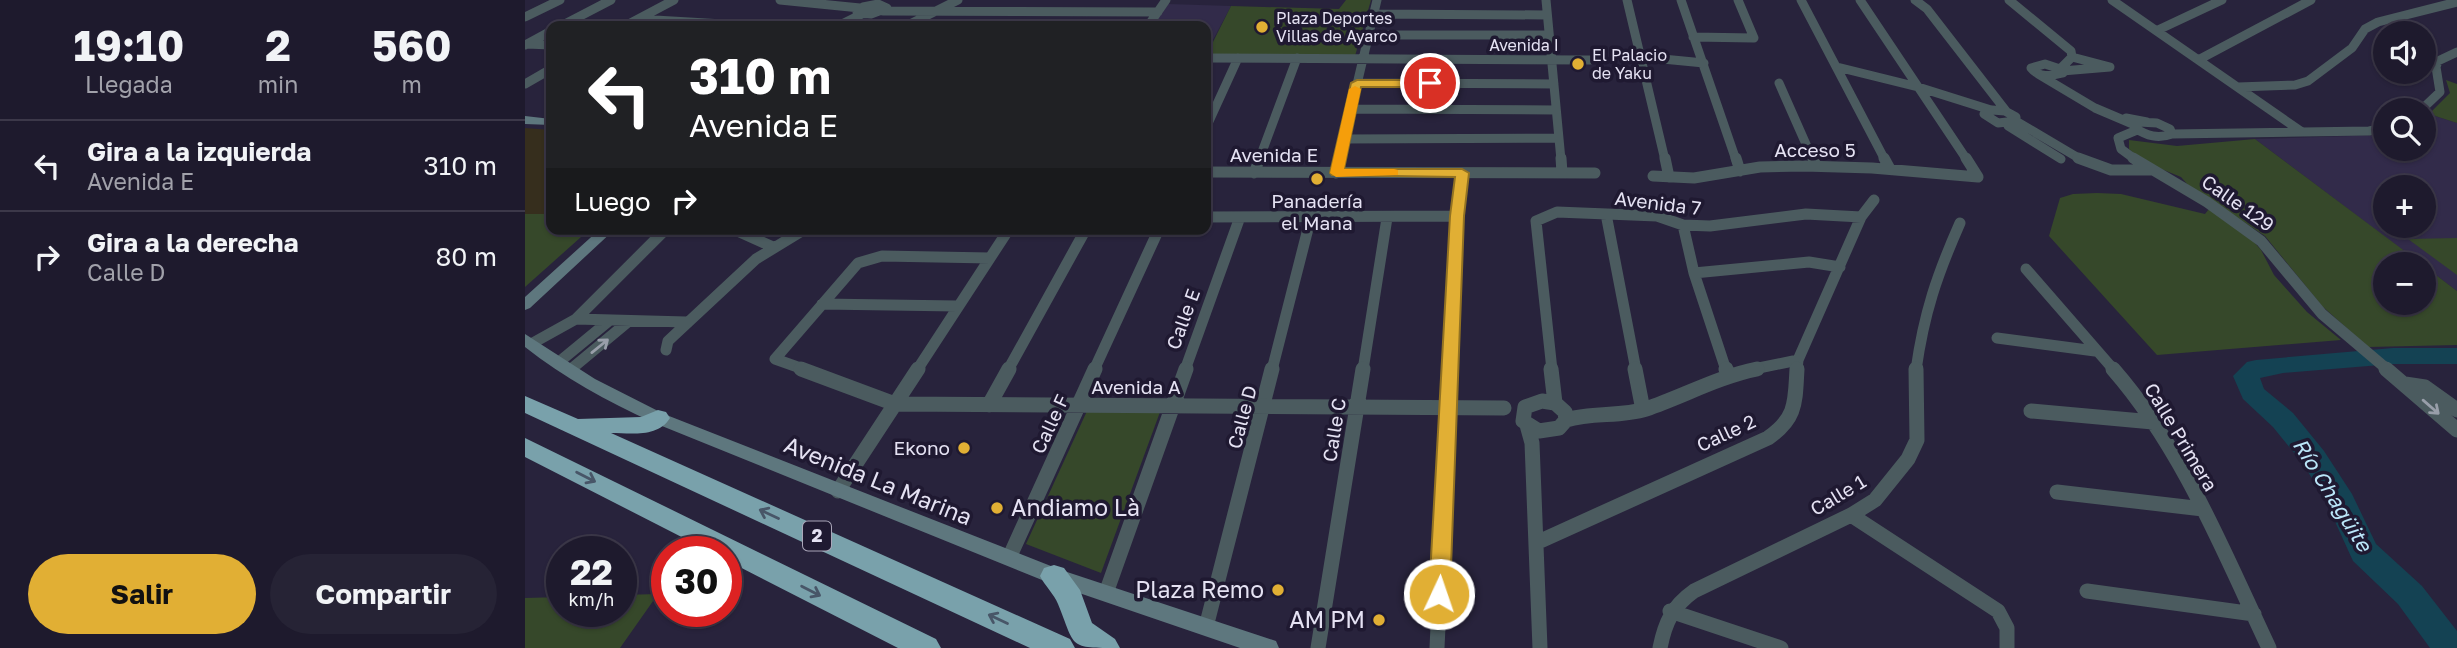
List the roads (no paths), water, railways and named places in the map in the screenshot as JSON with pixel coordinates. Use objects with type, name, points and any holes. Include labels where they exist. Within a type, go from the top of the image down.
[{"type":"highway","name":"2","points":[[525,404],[1059,648]]},
{"type":"highway","points":[[575,425],[645,425],[658,418]]},
{"type":"highway","points":[[525,447],[926,648]]},
{"type":"highway","points":[[1054,576],[1070,598],[1080,630],[1105,648]]},
{"type":"street","points":[[525,17],[560,0]]},
{"type":"street","points":[[571,21],[611,0]]},
{"type":"street","points":[[634,21],[674,0]]},
{"type":"street","points":[[780,0],[861,11],[886,6],[910,10],[1158,12]]},
{"type":"street","points":[[916,21],[958,0]]},
{"type":"street","points":[[1336,173],[1377,0]]},
{"type":"street","points":[[1546,0],[1562,173]]},
{"type":"street","points":[[1627,0],[1669,177]]},
{"type":"street","points":[[1681,0],[1740,171]]},
{"type":"street","points":[[1693,37],[1754,38],[1738,0]]},
{"type":"street","points":[[1801,0],[1891,169]]},
{"type":"street","points":[[1860,0],[1921,91]]},
{"type":"street","points":[[1915,0],[1927,9],[2006,111],[2017,117],[2011,123]]},
{"type":"street","points":[[2010,0],[2069,47],[2063,67]]},
{"type":"street","points":[[2112,0],[2302,132]]},
{"type":"street","points":[[2158,30],[2222,0]]},
{"type":"street","points":[[2200,59],[2311,0]]},
{"type":"street","points":[[1152,21],[1165,1]]},
{"type":"street","points":[[2238,87],[2295,85],[2308,81],[2352,48],[2365,29],[2378,22],[2457,2]]},
{"type":"street","points":[[846,21],[861,11]]},
{"type":"street","points":[[1372,14],[1547,15]]},
{"type":"street","points":[[638,19],[672,21]]},
{"type":"street","points":[[526,45],[546,34]]},
{"type":"street","points":[[1368,35],[1549,35]]},
{"type":"street","points":[[526,45],[546,45]]},
{"type":"street","points":[[2436,98],[2443,89],[2436,67],[2438,61],[2457,52]]},
{"type":"street","points":[[1642,57],[1704,63]]},
{"type":"street","name":"Avenida I","points":[[1211,58],[1590,60]]},
{"type":"street","points":[[1211,117],[1238,58]]},
{"type":"street","points":[[1254,173],[1297,58]]},
{"type":"street","points":[[2169,131],[2153,136],[2112,118],[2031,68],[2045,64],[2063,67],[2118,114],[2169,131],[2198,133],[2373,130]]},
{"type":"street","points":[[2038,74],[2063,67]]},
{"type":"street","points":[[1839,71],[1921,91],[1988,112],[2006,111]]},
{"type":"street","points":[[527,83],[546,72]]},
{"type":"street","points":[[527,83],[546,83]]},
{"type":"street","points":[[1357,83],[1554,84]]},
{"type":"street","points":[[1779,83],[1816,166]]},
{"type":"street","name":"Acceso 5","points":[[1653,176],[1694,178],[1760,167],[1816,166],[1978,177],[1921,91]]},
{"type":"street","points":[[1350,109],[1556,110]]},
{"type":"street","points":[[1988,112],[1991,120],[2011,123],[2057,149],[2099,167],[2133,173],[2151,170]]},
{"type":"street","points":[[525,120],[546,122]]},
{"type":"street","points":[[2136,128],[2147,122]]},
{"type":"street","points":[[2011,123],[2047,152],[2079,166],[2133,180],[2167,179]]},
{"type":"street","name":"Calle 129","points":[[2136,128],[2118,138],[2118,143],[2126,154],[2207,202],[2261,241],[2322,314],[2457,430]]},
{"type":"street","points":[[1344,139],[1559,138]]},
{"type":"street","name":"Avenida E","points":[[1211,172],[1595,173]]},
{"type":"street","points":[[1437,648],[1457,216],[1462,173]]},
{"type":"street","name":"Calle 2","points":[[1536,543],[1767,438],[1784,427],[1795,407],[1798,360],[1861,217],[1874,200]]},
{"type":"street","name":"Avenida 7","points":[[1556,404],[1536,221],[1545,215],[1557,212],[1657,216],[1683,225],[1732,225],[1806,214],[1861,217]]},
{"type":"street","points":[[1606,214],[1643,410]]},
{"type":"street","points":[[1211,217],[1457,216]]},
{"type":"street","name":"Calle E","points":[[1106,593],[1240,217]]},
{"type":"street","name":"Calle D","points":[[1206,627],[1265,406],[1311,217]]},
{"type":"street","name":"Calle C","points":[[1318,648],[1387,218]]},
{"type":"street","name":"Calle 1","points":[[1670,611],[1704,584],[1851,515],[1875,500],[1890,484],[1908,459],[1917,440],[1915,376],[1922,325],[1934,284],[1960,223]]},
{"type":"street","points":[[1683,225],[1694,273],[1728,375]]},
{"type":"street","points":[[525,305],[601,235]]},
{"type":"street","points":[[528,341],[576,319],[660,235]]},
{"type":"street","points":[[746,235],[773,247]]},
{"type":"street","points":[[666,350],[668,341],[756,258],[794,235]]},
{"type":"street","points":[[838,491],[1005,235]]},
{"type":"street","points":[[989,405],[1083,235]]},
{"type":"street","name":"Calle F","points":[[1009,558],[1156,235]]},
{"type":"street","points":[[822,304],[858,263],[869,258],[990,258]]},
{"type":"street","points":[[1694,273],[1809,262],[1840,267]]},
{"type":"street","name":"Calle Primera","points":[[2026,269],[2135,394],[2153,422],[2203,509],[2269,648]]},
{"type":"street","points":[[822,304],[957,306]]},
{"type":"street","name":"Avenida A","points":[[822,304],[775,359],[895,404],[1504,408]]},
{"type":"street","points":[[576,319],[687,322]]},
{"type":"street","points":[[564,366],[610,320]]},
{"type":"street","points":[[564,366],[629,321]]},
{"type":"street","points":[[1997,338],[2095,351]]},
{"type":"street","name":"Avenida La Marina","points":[[528,341],[618,399],[658,418],[1054,576],[1268,648]]},
{"type":"street","points":[[1540,648],[1532,443],[1522,416],[1525,407],[1556,404],[1583,415],[1643,410],[1728,375],[1798,360]]},
{"type":"street","name":"Calle 129","points":[[2405,384],[2425,387],[2457,410]]},
{"type":"street","points":[[1532,443],[1546,431],[1559,428],[1556,404]]},
{"type":"street","points":[[2031,411],[2153,422]]},
{"type":"street","points":[[1527,425],[1546,431]]},
{"type":"street","points":[[2057,492],[2203,509]]},
{"type":"street","points":[[1851,515],[1998,611],[2007,621],[2010,632],[2007,648]]},
{"type":"street","points":[[2087,591],[2254,614]]},
{"type":"street","points":[[1660,648],[1670,611],[1781,648]]},
{"type":"waterway","name":"Río Chagüite","points":[[2450,648],[2410,595],[2364,552],[2341,502],[2314,458],[2283,420],[2252,393],[2246,376],[2256,368],[2283,365],[2393,356],[2457,356]]},
{"type":"place","name":"Plaza Deportes Villas de Ayarco","points":[[1262,27]]},
{"type":"place","name":"El Palacio de Yaku","points":[[1578,64]]},
{"type":"place","name":"Panadería el Mana","points":[[1317,179]]},
{"type":"place","name":"Ekono","points":[[964,448]]},
{"type":"place","name":"Andiamo Là","points":[[997,508]]},
{"type":"place","name":"Plaza Remo","points":[[1278,590]]},
{"type":"place","name":"AM PM","points":[[1379,620]]}]
